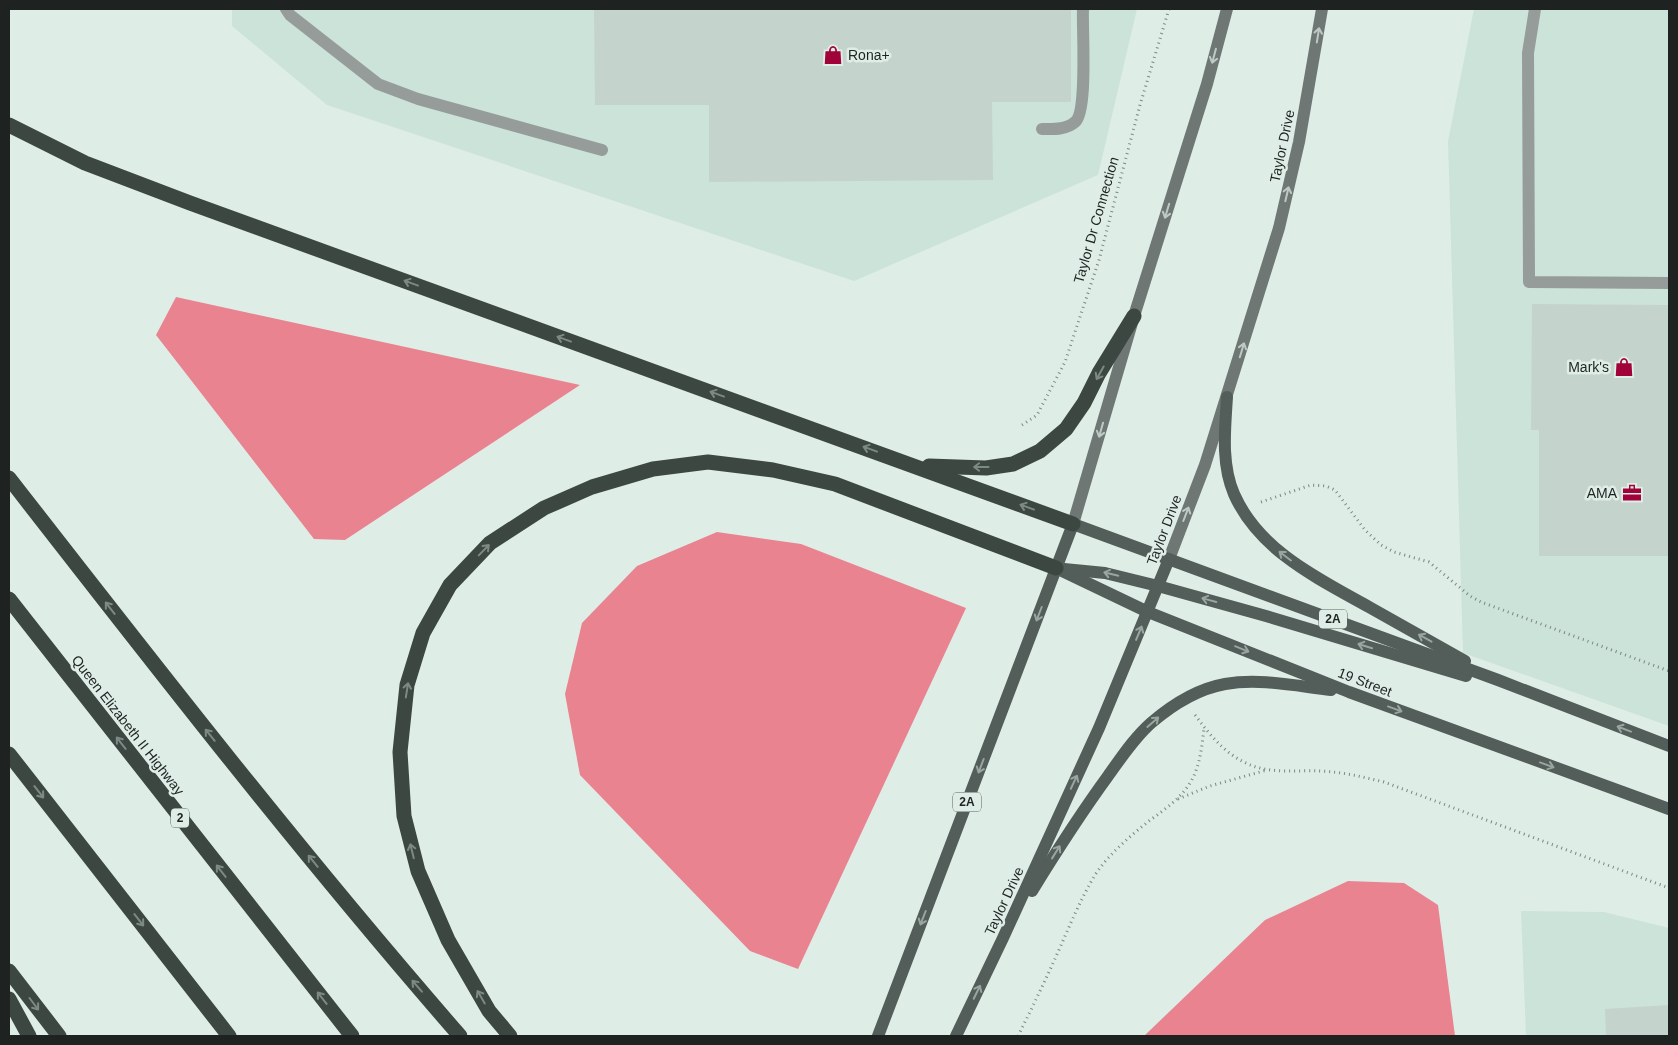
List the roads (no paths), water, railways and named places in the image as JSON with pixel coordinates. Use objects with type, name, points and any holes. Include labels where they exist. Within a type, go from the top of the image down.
[{"type":"highway","points":[[9,125],[85,163],[190,203],[1073,524]]},
{"type":"highway","points":[[915,466],[986,468],[1013,464],[1040,451],[1066,430],[1084,403],[1134,316]]},
{"type":"highway","points":[[510,1036],[489,1011],[448,940],[418,871],[404,816],[400,752],[407,685],[423,633],[450,585],[490,543],[544,508],[592,487],[653,469],[708,462],[773,470],[834,484],[1056,568]]},
{"type":"highway","points":[[9,478],[186,706],[409,978],[460,1036]]},
{"type":"highway","name":"Queen Elizabeth II Highway","points":[[9,599],[352,1036]]},
{"type":"highway","points":[[9,754],[229,1036]]},
{"type":"highway","points":[[9,971],[58,1036]]},
{"type":"highway","points":[[9,999],[29,1036]]},
{"type":"main road","points":[[1227,9],[1207,84],[1134,316],[1073,524],[1056,568],[1105,573],[1158,586],[1266,616],[1563,706]]},
{"type":"main road","name":"Taylor Drive","points":[[956,1036],[1099,728],[1148,612],[1205,465],[1279,228],[1299,142],[1322,9]]},
{"type":"main road","points":[[1227,397],[1224,447],[1230,480],[1235,495],[1246,514],[1266,540],[1284,556],[1319,579],[1498,680]]},
{"type":"main road","name":"2A","points":[[1073,524],[1498,680],[1669,746]]},
{"type":"main road","name":"2A","points":[[878,1036],[1056,568]]},
{"type":"main road","name":"19 Street","points":[[1056,568],[1148,612],[1349,692],[1669,809]]},
{"type":"main road","points":[[1003,938],[1064,840],[1121,757],[1150,724],[1172,706],[1199,692],[1215,687],[1256,681],[1349,692]]},
{"type":"lane","points":[[286,9],[290,15],[378,84],[418,99],[602,150]]},
{"type":"lane","points":[[1042,129],[1067,127],[1080,118],[1083,99],[1083,9]]},
{"type":"lane","points":[[1535,9],[1528,53],[1529,282],[1669,283]]},
{"type":"place","name":"Rona+","points":[[833,55]]},
{"type":"place","name":"Mark's","points":[[1624,367]]},
{"type":"place","name":"AMA","points":[[1632,493]]}]
